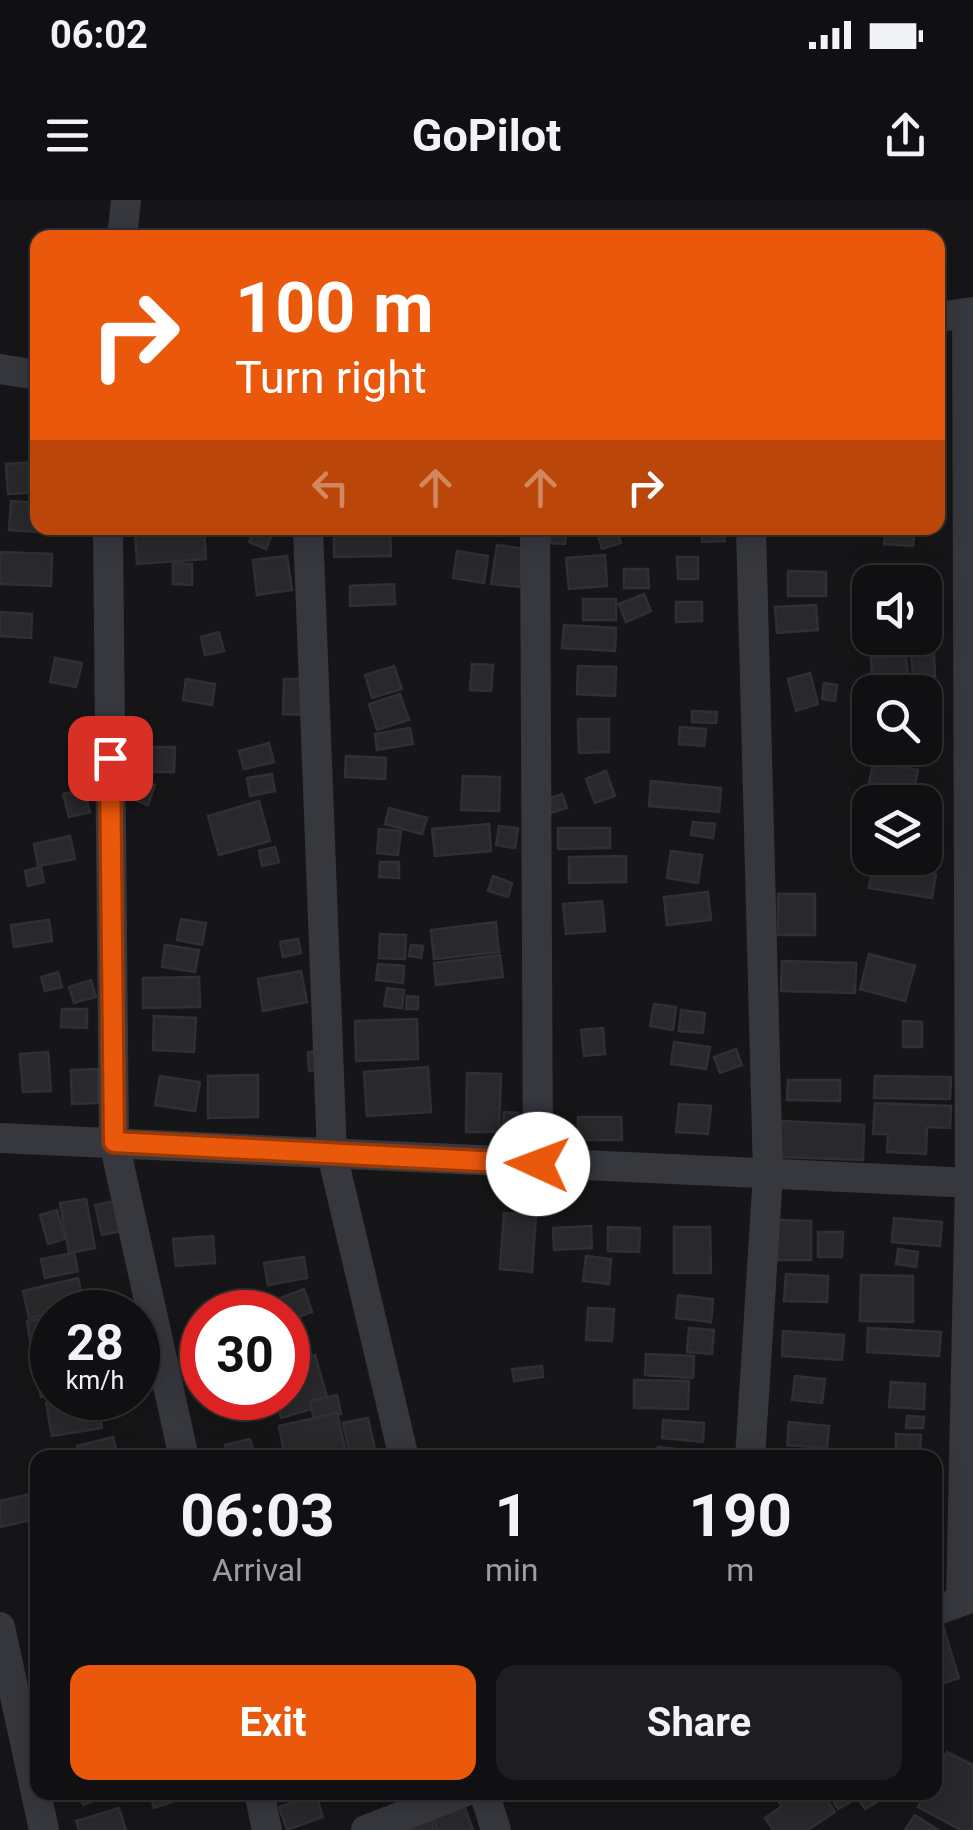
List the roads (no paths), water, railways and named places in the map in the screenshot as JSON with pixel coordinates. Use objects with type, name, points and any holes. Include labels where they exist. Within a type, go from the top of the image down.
[{"type":"street","points":[[123,230],[126,200]]},
{"type":"street","points":[[956,1603],[971,1183],[959,314]]},
{"type":"street","points":[[0,368],[30,374]]},
{"type":"street","points":[[108,535],[114,1142],[182,1450]]},
{"type":"street","points":[[308,535],[332,1154],[402,1450]]},
{"type":"street","points":[[535,535],[538,1164]]},
{"type":"street","points":[[750,535],[768,1174],[751,1450]]},
{"type":"street","points":[[0,1138],[971,1183]]},
{"type":"street","points":[[0,1626],[30,1765]]},
{"type":"street","points":[[38,1800],[44,1830]]},
{"type":"street","points":[[261,1800],[267,1830]]},
{"type":"street","points":[[366,1830],[443,1800]]},
{"type":"street","points":[[487,1800],[496,1830]]}]
